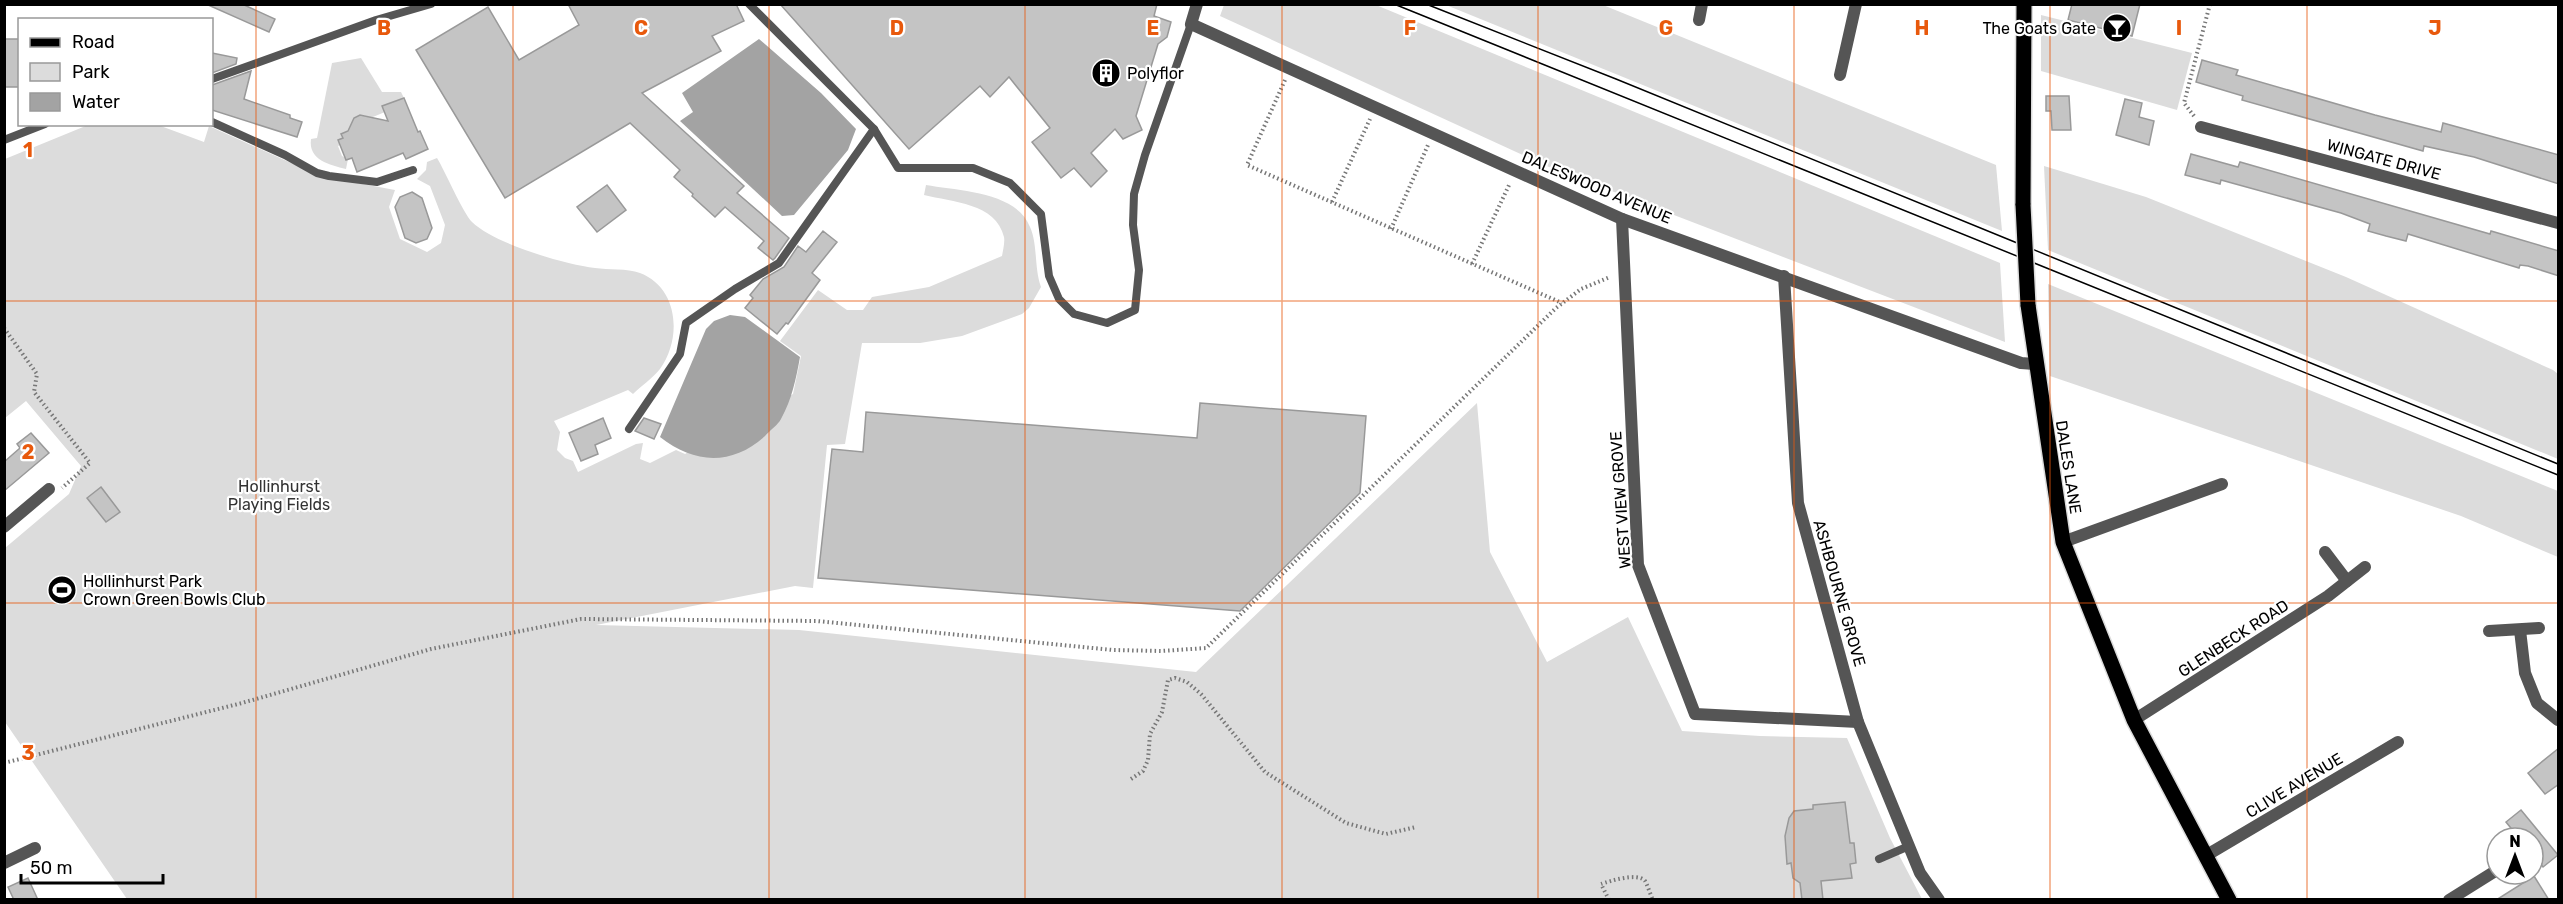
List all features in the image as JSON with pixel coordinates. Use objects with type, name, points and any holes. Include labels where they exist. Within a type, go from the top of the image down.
[{"type":"main road","name":"DALES LANE","points":[[2024,4],[2023,205],[2028,305],[2063,542],[2134,720],[2229,900]]},
{"type":"street","points":[[1191,24],[1197,4]]},
{"type":"street","points":[[1699,20],[1702,4]]},
{"type":"street","points":[[1840,75],[1856,4]]},
{"type":"street","name":"DALESWOOD AVENUE","points":[[1191,24],[1622,219],[2021,363],[2035,364]]},
{"type":"street","name":"WINGATE DRIVE","points":[[2201,127],[2559,224]]},
{"type":"street","name":"WEST VIEW GROVE","points":[[1622,219],[1638,565],[1695,714],[1858,722]]},
{"type":"street","name":"ASHBOURNE GROVE","points":[[1784,276],[1798,503],[1858,722],[1920,873],[1939,900]]},
{"type":"street","points":[[2063,542],[2222,484]]},
{"type":"street","points":[[4,527],[49,489]]},
{"type":"street","points":[[2325,552],[2347,581]]},
{"type":"street","name":"GLENBECK ROAD","points":[[2134,720],[2328,596],[2365,567]]},
{"type":"street","points":[[2489,631],[2539,628]]},
{"type":"street","points":[[2520,630],[2525,673],[2537,703],[2559,720]]},
{"type":"street","name":"CLIVE AVENUE","points":[[2207,855],[2398,742]]},
{"type":"street","points":[[4,863],[35,848]]},
{"type":"street","points":[[2449,900],[2485,878]]},
{"type":"lane","points":[[213,79],[376,20],[431,4]]},
{"type":"lane","points":[[749,4],[874,129],[898,168],[973,168],[1010,183],[1041,214],[1049,276],[1059,299],[1074,314],[1107,323],[1135,310],[1140,270],[1133,225],[1134,194],[1191,24]]},
{"type":"lane","points":[[213,122],[285,155],[309,169],[329,176],[377,182],[413,170]]},
{"type":"lane","points":[[4,140],[40,126]]},
{"type":"lane","points":[[628,429],[680,354],[686,323],[735,289],[779,263],[874,129]]},
{"type":"lane","points":[[1879,859],[1909,846]]},
{"type":"path","points":[[2201,127],[2184,103],[2210,4]]},
{"type":"path","points":[[1290,69],[1247,165],[1562,303]]},
{"type":"path","points":[[1332,203],[1376,107]]},
{"type":"path","points":[[1391,229],[1433,134]]},
{"type":"path","points":[[1473,264],[1515,171]]},
{"type":"path","points":[[4,764],[242,703],[431,648],[581,619],[817,621],[1113,650],[1161,651],[1206,648],[1562,303],[1581,289],[1624,271]]},
{"type":"path","points":[[4,328],[37,374],[34,392],[90,463],[87,469],[56,493],[49,489]]},
{"type":"path","points":[[1131,779],[1143,771],[1148,760],[1150,734],[1162,712],[1168,680],[1175,678],[1187,682],[1201,694],[1265,772],[1346,823],[1386,834],[1416,827]]},
{"type":"path","points":[[1609,900],[1601,884],[1641,878],[1653,900]]},
{"type":"green space","points":[[1224,5],[1376,5],[2000,263],[2005,342],[1549,167],[1220,16]]},
{"type":"green space","points":[[1446,5],[1603,5],[1996,165],[2002,231]]},
{"type":"green space","points":[[2041,15],[2192,53],[2177,110],[2041,71]]},
{"type":"green space","points":[[361,58],[382,92],[401,92],[404,98],[383,106],[385,112],[368,119],[360,115],[354,118],[352,123],[354,128],[341,134],[343,138],[338,140],[342,156],[348,159],[346,169],[317,157],[311,146],[311,139],[317,138],[332,63]]},
{"type":"green space","name":"Hollinhurst Playing Fields","points":[[86,126],[161,126],[204,142],[209,126],[320,176],[395,190],[389,207],[400,239],[427,252],[441,243],[445,225],[430,186],[417,179],[426,170],[427,162],[437,158],[468,217],[483,230],[530,252],[566,262],[595,268],[635,271],[653,280],[663,290],[669,302],[674,329],[672,343],[660,369],[633,394],[628,390],[554,421],[560,432],[557,450],[565,458],[573,461],[578,472],[636,444],[643,443],[640,459],[650,463],[676,450],[685,454],[793,394],[801,356],[780,341],[818,290],[847,310],[863,310],[872,297],[929,287],[1002,256],[1004,237],[992,217],[960,202],[924,195],[926,185],[969,191],[999,199],[1023,215],[1030,227],[1041,287],[1029,308],[1022,314],[962,336],[920,343],[862,343],[845,444],[827,445],[813,588],[795,586],[596,625],[799,630],[1196,672],[1477,403],[1490,552],[1547,662],[1628,617],[1682,731],[1847,738],[1890,838],[1922,899],[127,899],[5,722],[5,548],[69,494],[81,466],[26,401],[5,418],[5,159]]},
{"type":"green space","points":[[2044,166],[2146,197],[2346,277],[2553,370],[2558,374],[2558,459],[2048,250]]},
{"type":"green space","points":[[2048,284],[2558,491],[2558,557],[2461,516],[2050,376]]},
{"type":"water","points":[[759,39],[821,93],[856,129],[848,150],[794,215],[782,216],[680,121],[693,112],[682,93]]},
{"type":"water","points":[[730,315],[745,317],[800,357],[797,373],[791,396],[781,419],[765,436],[739,453],[726,457],[699,456],[673,446],[660,437],[706,329],[714,321]]},
{"type":"building","points":[[206,4],[242,4],[275,19],[269,32]]},
{"type":"building","points":[[568,4],[736,4],[744,21],[712,36],[721,51],[642,93],[744,186],[737,193],[789,238],[773,260],[758,248],[764,241],[725,207],[715,217],[692,196],[693,194],[674,177],[680,170],[630,123],[505,198],[416,50],[488,7],[519,60],[579,25]]},
{"type":"building","points":[[780,4],[1157,4],[1154,16],[1171,22],[1167,37],[1158,44],[1136,116],[1142,130],[1123,139],[1115,129],[1091,153],[1107,171],[1091,187],[1074,168],[1061,178],[1032,142],[1050,128],[1009,77],[990,97],[980,86],[909,149]]},
{"type":"building","name":"The Goats Gate","points":[[2072,4],[2140,4],[2132,36],[2068,20]]},
{"type":"building","points":[[4,39],[18,39],[18,87],[4,87]]},
{"type":"building","points":[[213,53],[237,58],[236,64],[213,73]]},
{"type":"building","points":[[2202,60],[2238,70],[2236,75],[2375,115],[2441,132],[2443,123],[2559,155],[2559,184],[2474,157],[2424,146],[2423,151],[2242,100],[2243,96],[2196,82]]},
{"type":"building","points":[[251,71],[244,99],[290,115],[290,118],[302,122],[297,137],[213,110],[213,85]]},
{"type":"building","points":[[2046,96],[2069,96],[2071,130],[2052,130],[2051,111],[2046,111]]},
{"type":"building","points":[[404,98],[418,132],[420,131],[428,149],[406,159],[403,153],[357,172],[352,158],[346,160],[338,140],[343,138],[341,134],[348,131],[354,118],[360,115],[388,121],[382,106]]},
{"type":"building","points":[[2125,99],[2142,103],[2139,117],[2154,121],[2149,145],[2116,135]]},
{"type":"building","points":[[2191,154],[2238,167],[2240,162],[2490,234],[2491,231],[2559,251],[2559,276],[2528,266],[2520,265],[2519,268],[2408,234],[2406,241],[2386,236],[2368,231],[2370,224],[2341,213],[2221,180],[2220,184],[2185,175]]},
{"type":"building","points":[[607,185],[626,210],[597,232],[577,207]]},
{"type":"building","points":[[412,192],[422,198],[432,228],[427,239],[416,243],[405,238],[395,207],[400,197]]},
{"type":"building","points":[[823,231],[837,242],[812,273],[820,280],[788,324],[786,323],[777,334],[745,308],[753,298],[750,295],[763,279],[784,267],[798,246],[806,252]]},
{"type":"building","points":[[1200,403],[1366,416],[1360,493],[1240,611],[818,578],[832,449],[863,452],[866,412],[1197,438]]},
{"type":"building","points":[[603,418],[611,438],[595,445],[598,454],[581,461],[569,433]]},
{"type":"building","points":[[644,418],[661,424],[654,439],[635,431]]},
{"type":"building","points":[[31,433],[49,453],[4,491],[4,462],[20,448],[17,444]]},
{"type":"building","points":[[101,487],[120,512],[106,522],[87,498]]},
{"type":"building","points":[[2559,748],[2559,784],[2545,794],[2528,773]]},
{"type":"building","points":[[1845,802],[1850,843],[1854,843],[1856,863],[1850,864],[1852,878],[1821,881],[1823,900],[1802,900],[1800,883],[1793,878],[1791,863],[1787,864],[1785,836],[1789,818],[1794,811],[1813,809],[1813,805]]},
{"type":"building","points":[[2521,810],[2534,826],[2509,826],[2506,822]]},
{"type":"building","points":[[2545,839],[2558,855],[2545,865]]},
{"type":"building","points":[[28,878],[38,900],[14,900],[8,887]]},
{"type":"building","points":[[2518,886],[2540,886],[2549,900],[2496,900]]},
{"type":"tram line","points":[[1394,4],[2558,475]]},
{"type":"tram line","points":[[1426,4],[1616,79],[2558,464]]},
{"type":"place","name":"The Goats Gate","points":[[2117,28]]},
{"type":"place","name":"Polyflor","points":[[1106,73]]},
{"type":"place","name":"Hollinhurst Park Crown Green Bowls Club","points":[[62,590]]}]
